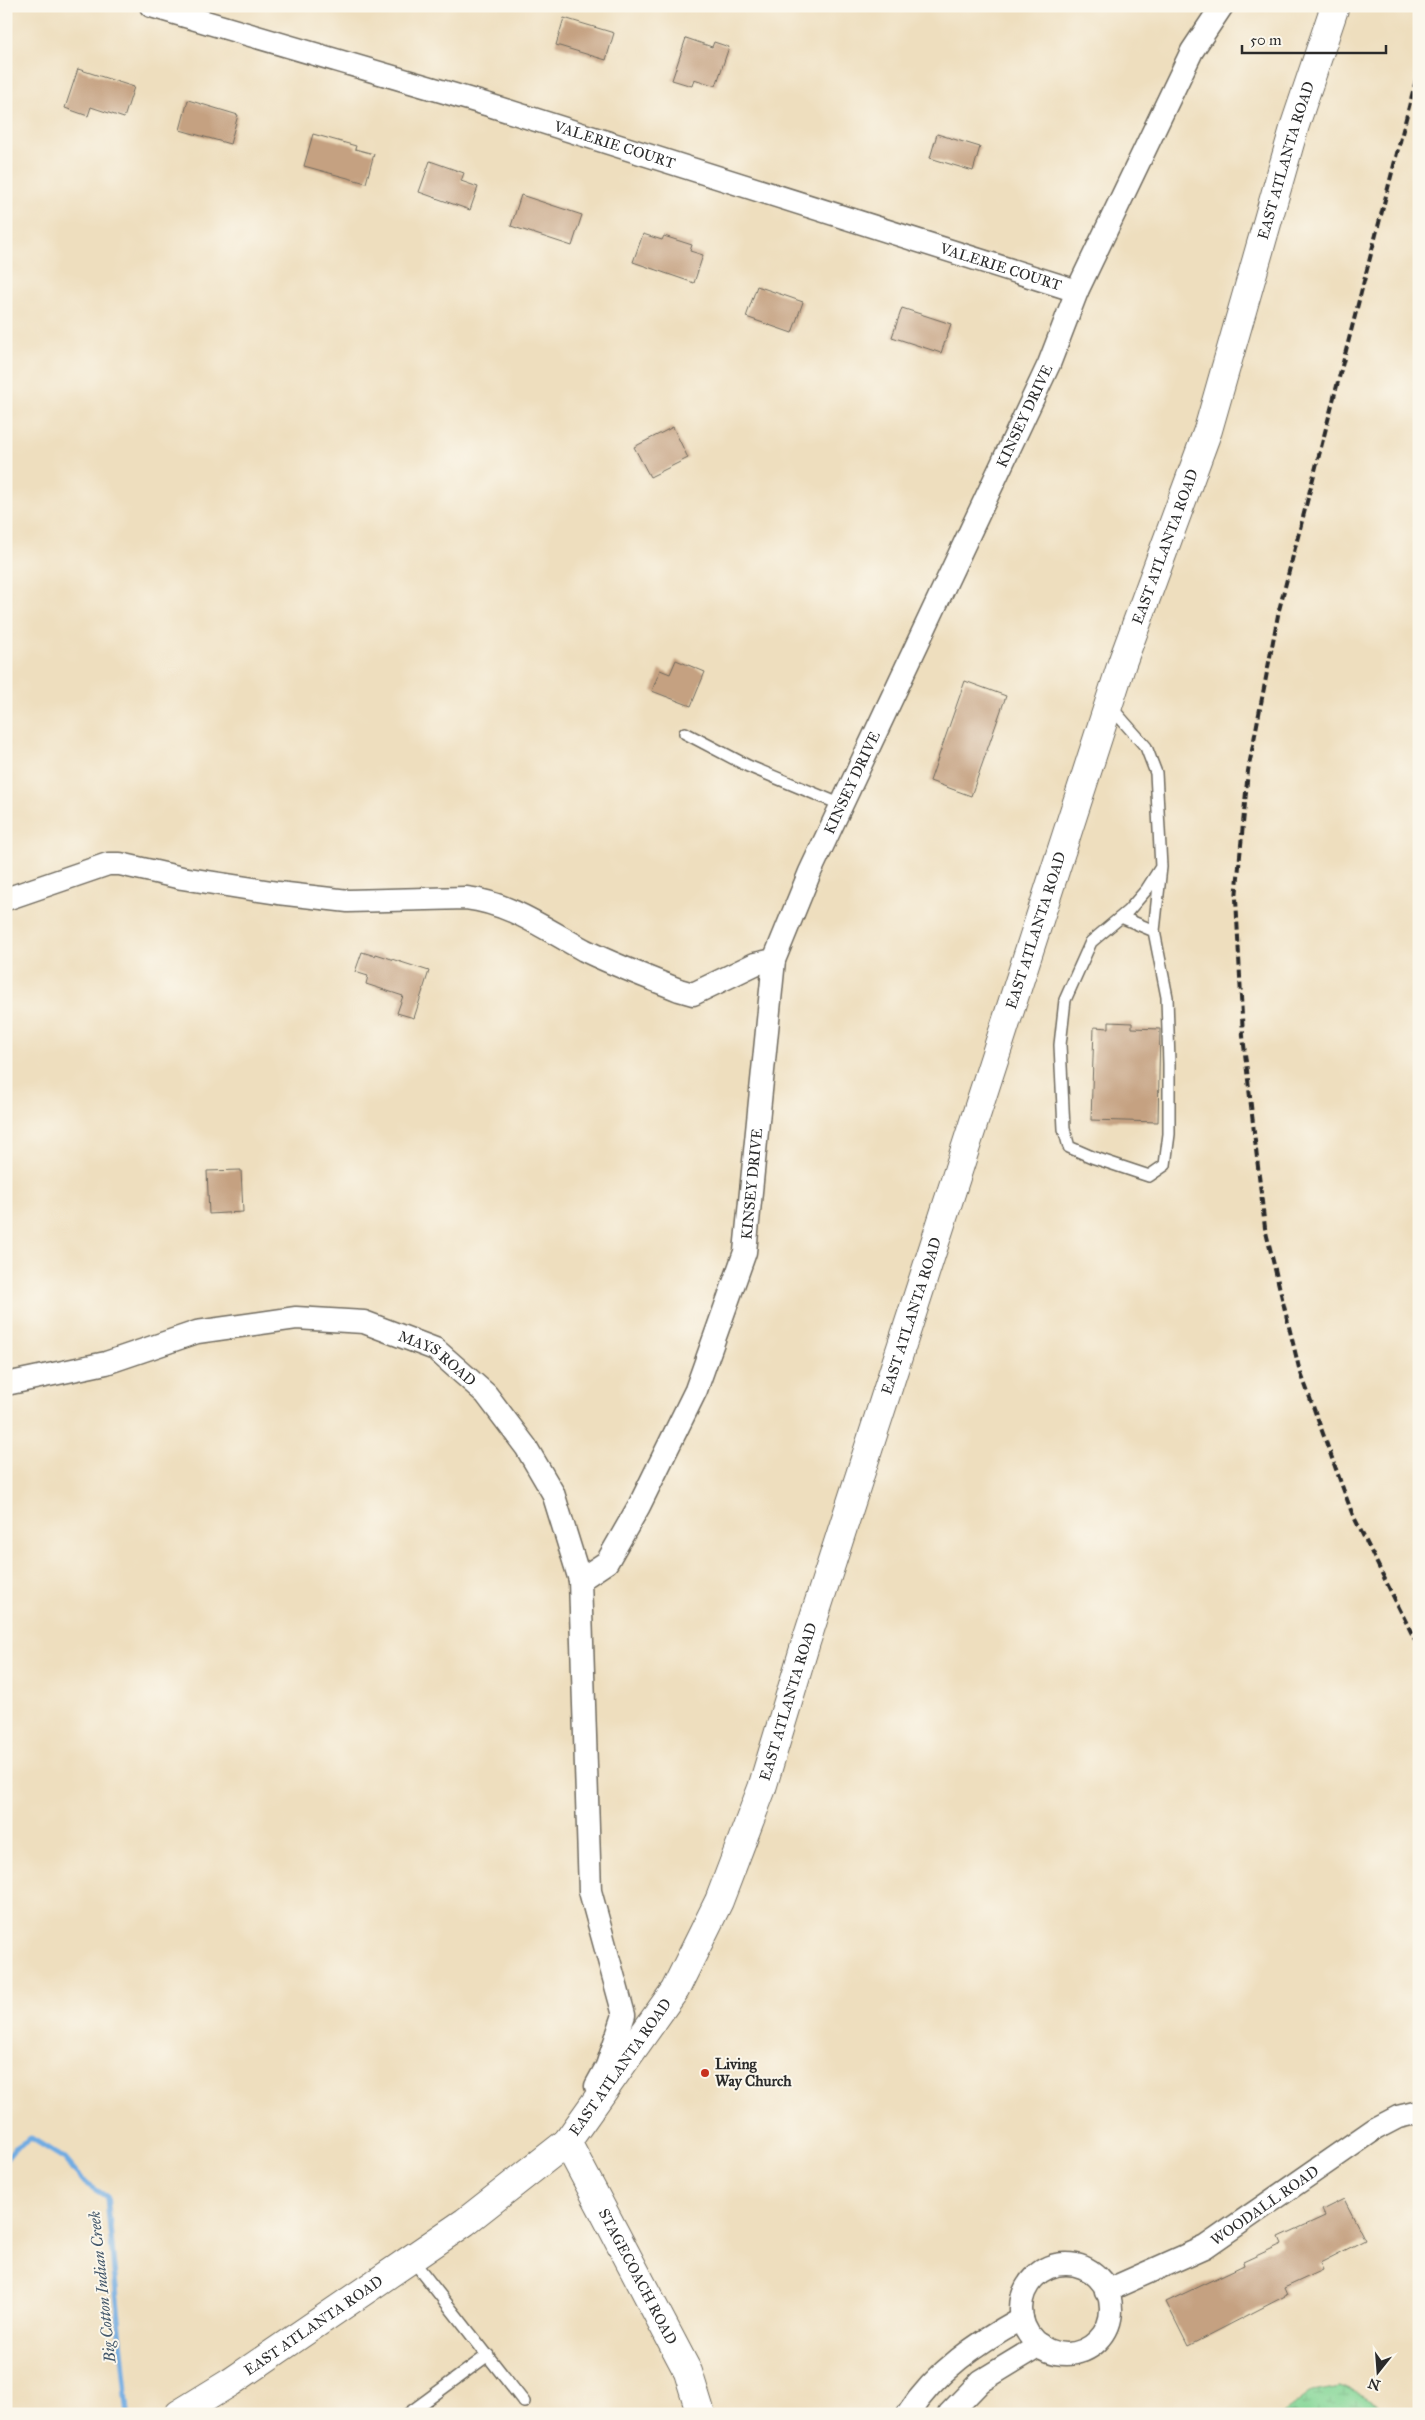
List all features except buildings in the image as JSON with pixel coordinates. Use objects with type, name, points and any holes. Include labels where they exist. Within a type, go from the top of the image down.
[{"type":"street","name":"VALERIE COURT","points":[[151,6],[489,105],[1077,291]]},
{"type":"street","name":"KINSEY DRIVE","points":[[580,1580],[607,1562],[639,1506],[696,1390],[745,1252],[774,960],[810,872],[1049,364],[1077,291],[1192,51],[1222,6]]},
{"type":"street","name":"EAST ATLANTA ROAD","points":[[179,2414],[231,2382],[465,2222],[567,2142],[675,1990],[719,1901],[762,1788],[809,1632],[1108,704],[1208,430],[1295,125],[1335,6]]},
{"type":"street","points":[[6,899],[108,864],[120,864],[182,878],[278,893],[348,901],[466,898],[482,900],[508,908],[585,950],[679,990],[693,994],[756,964],[774,960]]},
{"type":"street","name":"MAYS ROAD","points":[[6,1384],[106,1363],[197,1332],[296,1318],[364,1322],[435,1349],[486,1394],[526,1447],[553,1493],[580,1580],[590,1890],[624,2015],[607,2066],[567,2142]]},
{"type":"street","name":"WOODALL ROAD","points":[[1106,2291],[1205,2247],[1375,2129],[1398,2117],[1419,2112]]},
{"type":"street","name":"STAGECOACH ROAD","points":[[567,2142],[688,2372],[702,2414]]},
{"type":"street","points":[[1068,2264],[1084,2268],[1097,2277],[1106,2291],[1110,2305],[1110,2316],[1105,2330],[1096,2342],[1079,2352],[1064,2354],[1050,2351],[1028,2334],[1022,2318],[1021,2302],[1026,2286],[1037,2274],[1052,2266],[1068,2264]]},
{"type":"street","points":[[908,2414],[926,2389],[946,2368],[990,2336],[1022,2318]]},
{"type":"street","points":[[949,2414],[981,2381],[1040,2345]]},
{"type":"lane","points":[[1108,704],[1146,747],[1156,773],[1161,867],[1154,931],[1167,997],[1169,1134],[1165,1165],[1149,1176],[1092,1157],[1069,1147],[1064,1129],[1060,1045],[1065,1000],[1091,942],[1121,917],[1147,888],[1161,867]]},
{"type":"lane","points":[[685,734],[748,766],[842,804]]},
{"type":"lane","points":[[1121,917],[1154,931]]},
{"type":"lane","points":[[411,2258],[524,2402]]},
{"type":"lane","points":[[408,2414],[488,2356]]},
{"type":"green space","points":[[1340,2386],[1367,2397],[1391,2414],[1282,2414],[1313,2391]]},
{"type":"waterway","name":"Big Cotton Indian Creek","points":[[6,2159],[14,2149],[31,2138],[65,2159],[85,2183],[107,2197],[128,2414]]},
{"type":"railway","points":[[1419,68],[1279,610],[1248,771],[1236,898],[1243,1036],[1265,1228],[1299,1368],[1352,1513],[1419,1648]]},
{"type":"place","name":"Living Way Church","points":[[705,2073]]}]
